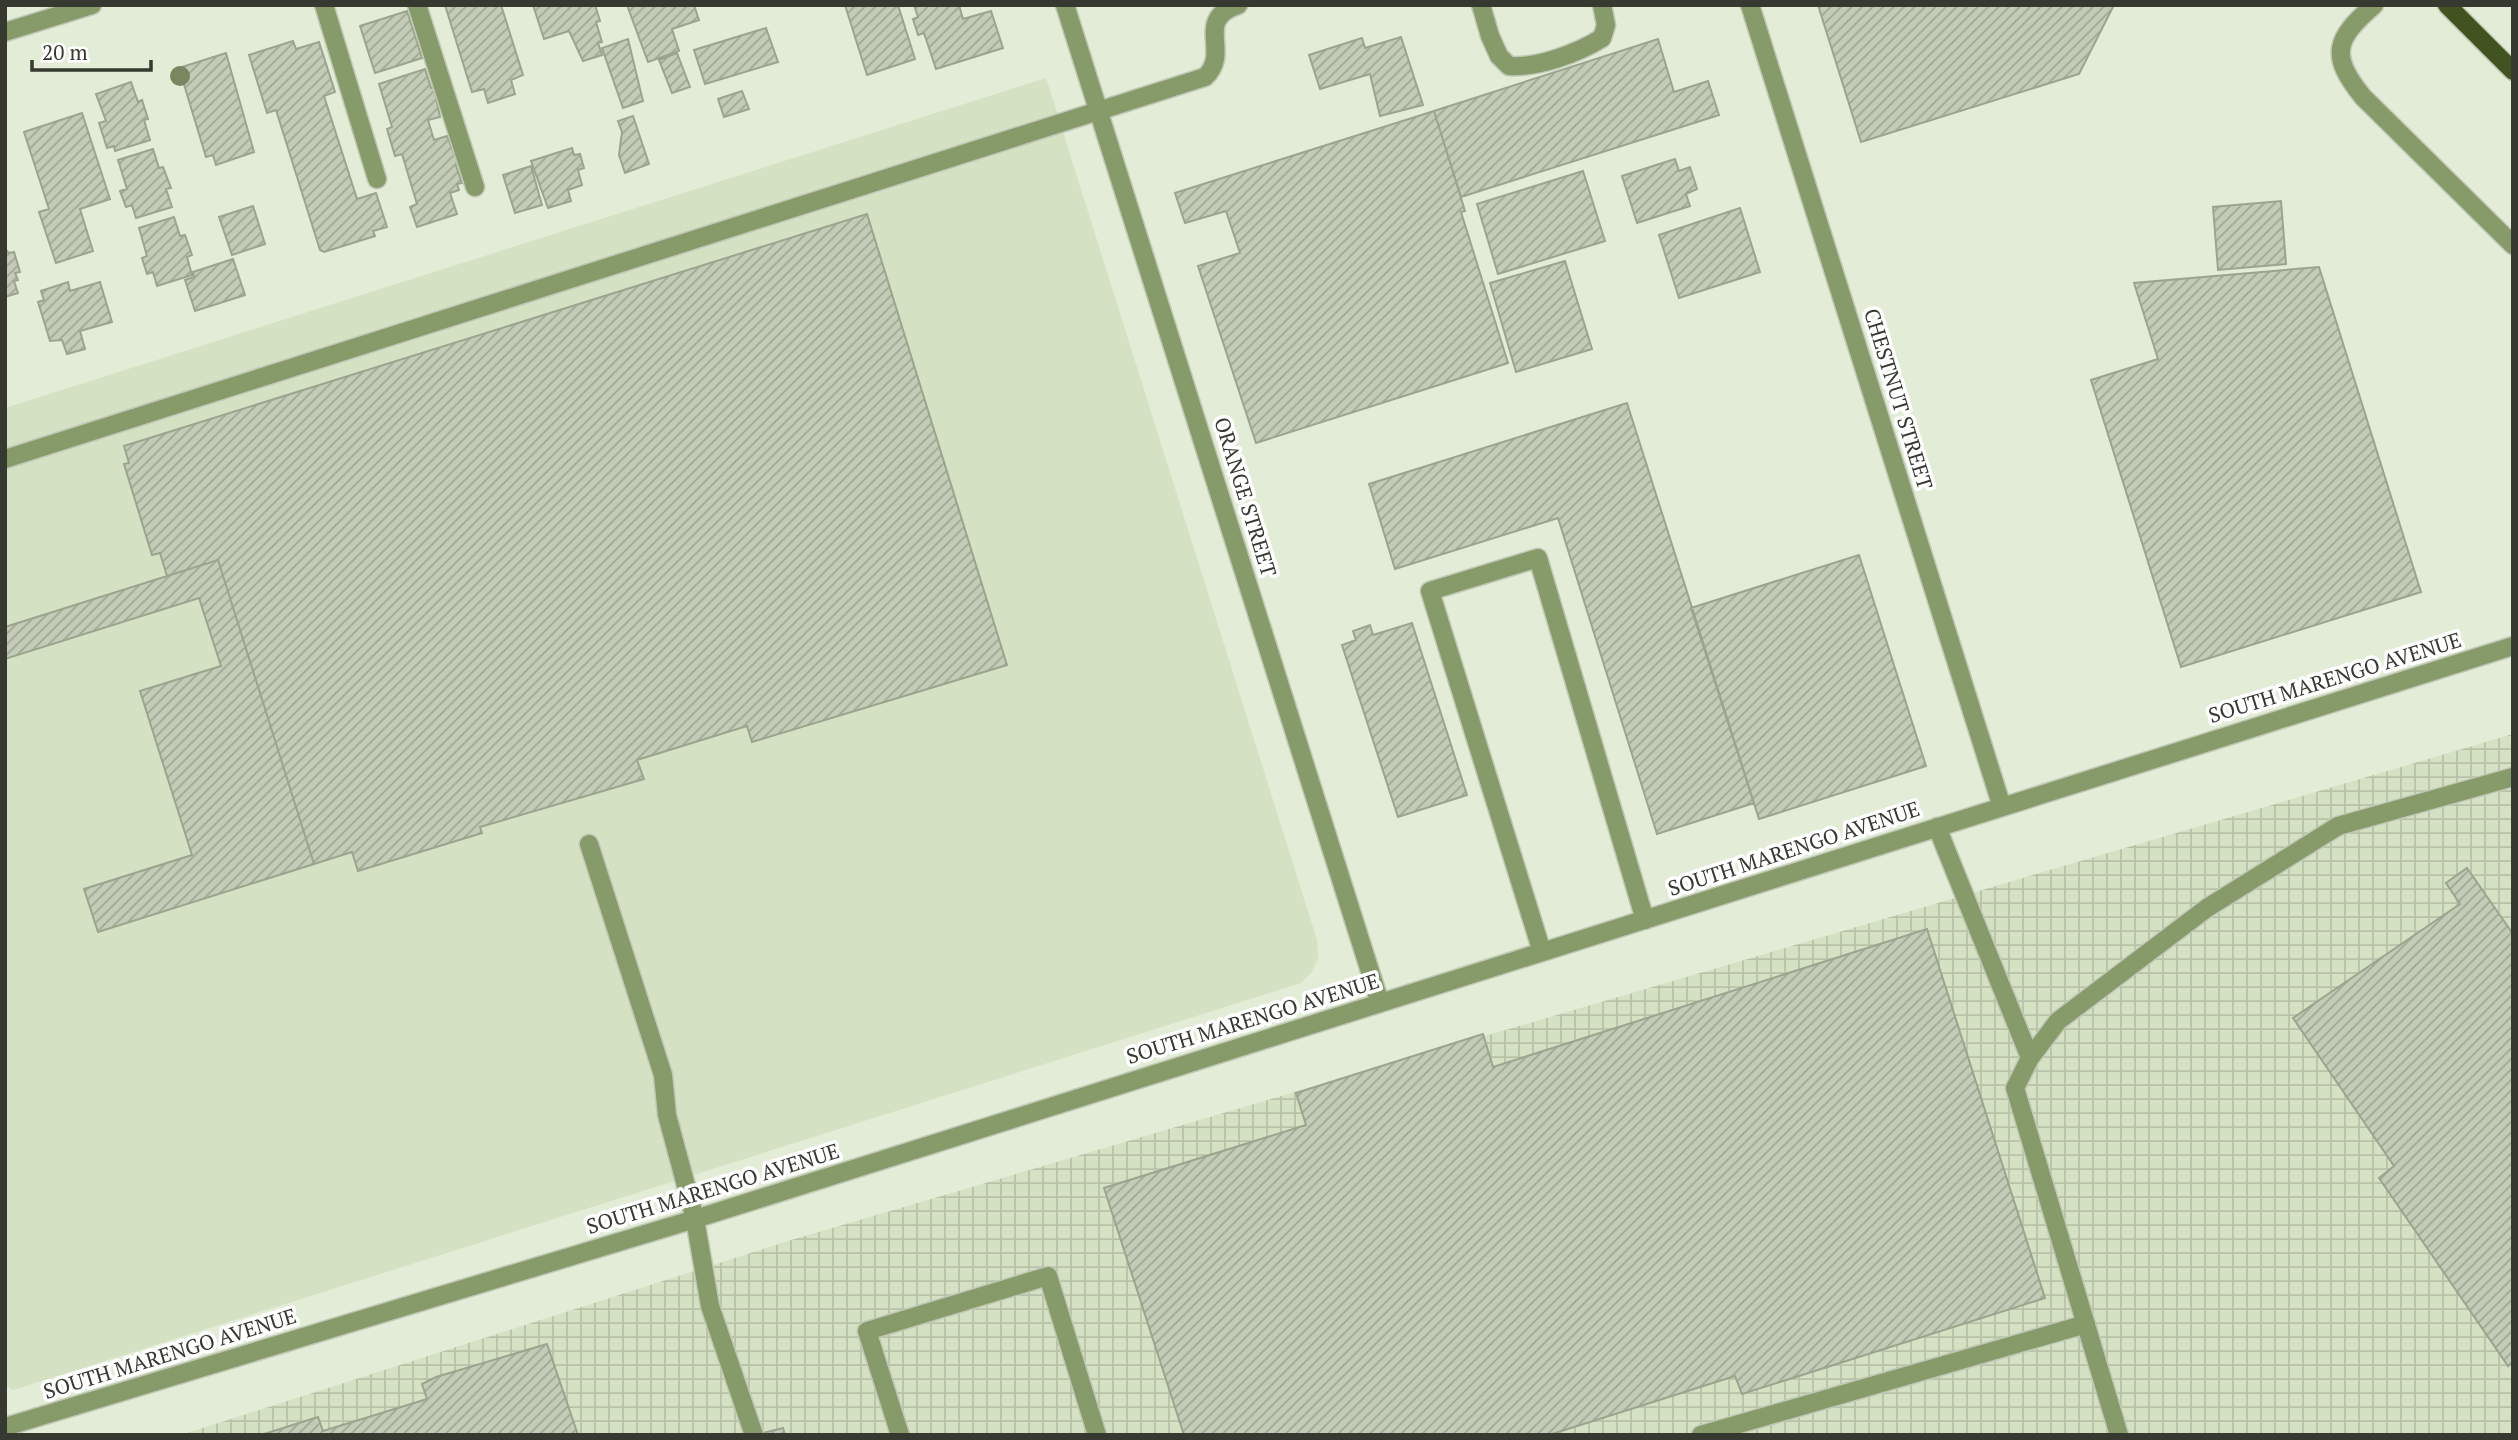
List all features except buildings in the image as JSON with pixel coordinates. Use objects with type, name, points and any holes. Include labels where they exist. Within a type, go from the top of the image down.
[{"type":"main road","points":[[2447,5],[2513,71]]},
{"type":"street","points":[[5,33],[92,5]]},
{"type":"street","points":[[324,5],[377,179]]},
{"type":"street","points":[[417,5],[475,187]]},
{"type":"street","name":"ORANGE STREET","points":[[1065,5],[1380,1003]]},
{"type":"street","points":[[1481,5],[1499,56],[1509,66],[1523,67],[1591,45],[1602,38],[1606,25],[1602,5]]},
{"type":"street","name":"CHESTNUT STREET","points":[[1750,5],[2002,807]]},
{"type":"street","points":[[2374,5],[2342,38],[2339,54],[2345,75],[2363,97],[2513,245]]},
{"type":"street","points":[[5,459],[1205,77],[1212,70],[1216,59],[1214,25],[1219,14],[1233,7]]},
{"type":"street","points":[[1542,951],[1430,591],[1538,558],[1645,920]]},
{"type":"street","name":"SOUTH MARENGO AVENUE","points":[[5,1427],[695,1219],[2513,646]]},
{"type":"street","points":[[2119,1435],[2015,1088],[2030,1058],[2057,1021],[2207,908],[2339,826],[2513,777]]},
{"type":"street","points":[[1937,827],[2030,1058]]},
{"type":"street","points":[[589,844],[663,1075],[667,1115],[695,1219],[710,1307],[754,1435]]},
{"type":"street","points":[[900,1435],[867,1331],[1048,1276],[1097,1435]]},
{"type":"street","points":[[1701,1435],[2086,1324]]},
{"type":"shaded area","points":[[1046,78],[1317,940],[1318,959],[1311,973],[1301,983],[13,1390],[5,1385],[5,408]]},
{"type":"shaded area","points":[[2513,734],[2513,1435],[181,1435],[788,1241]]}]
